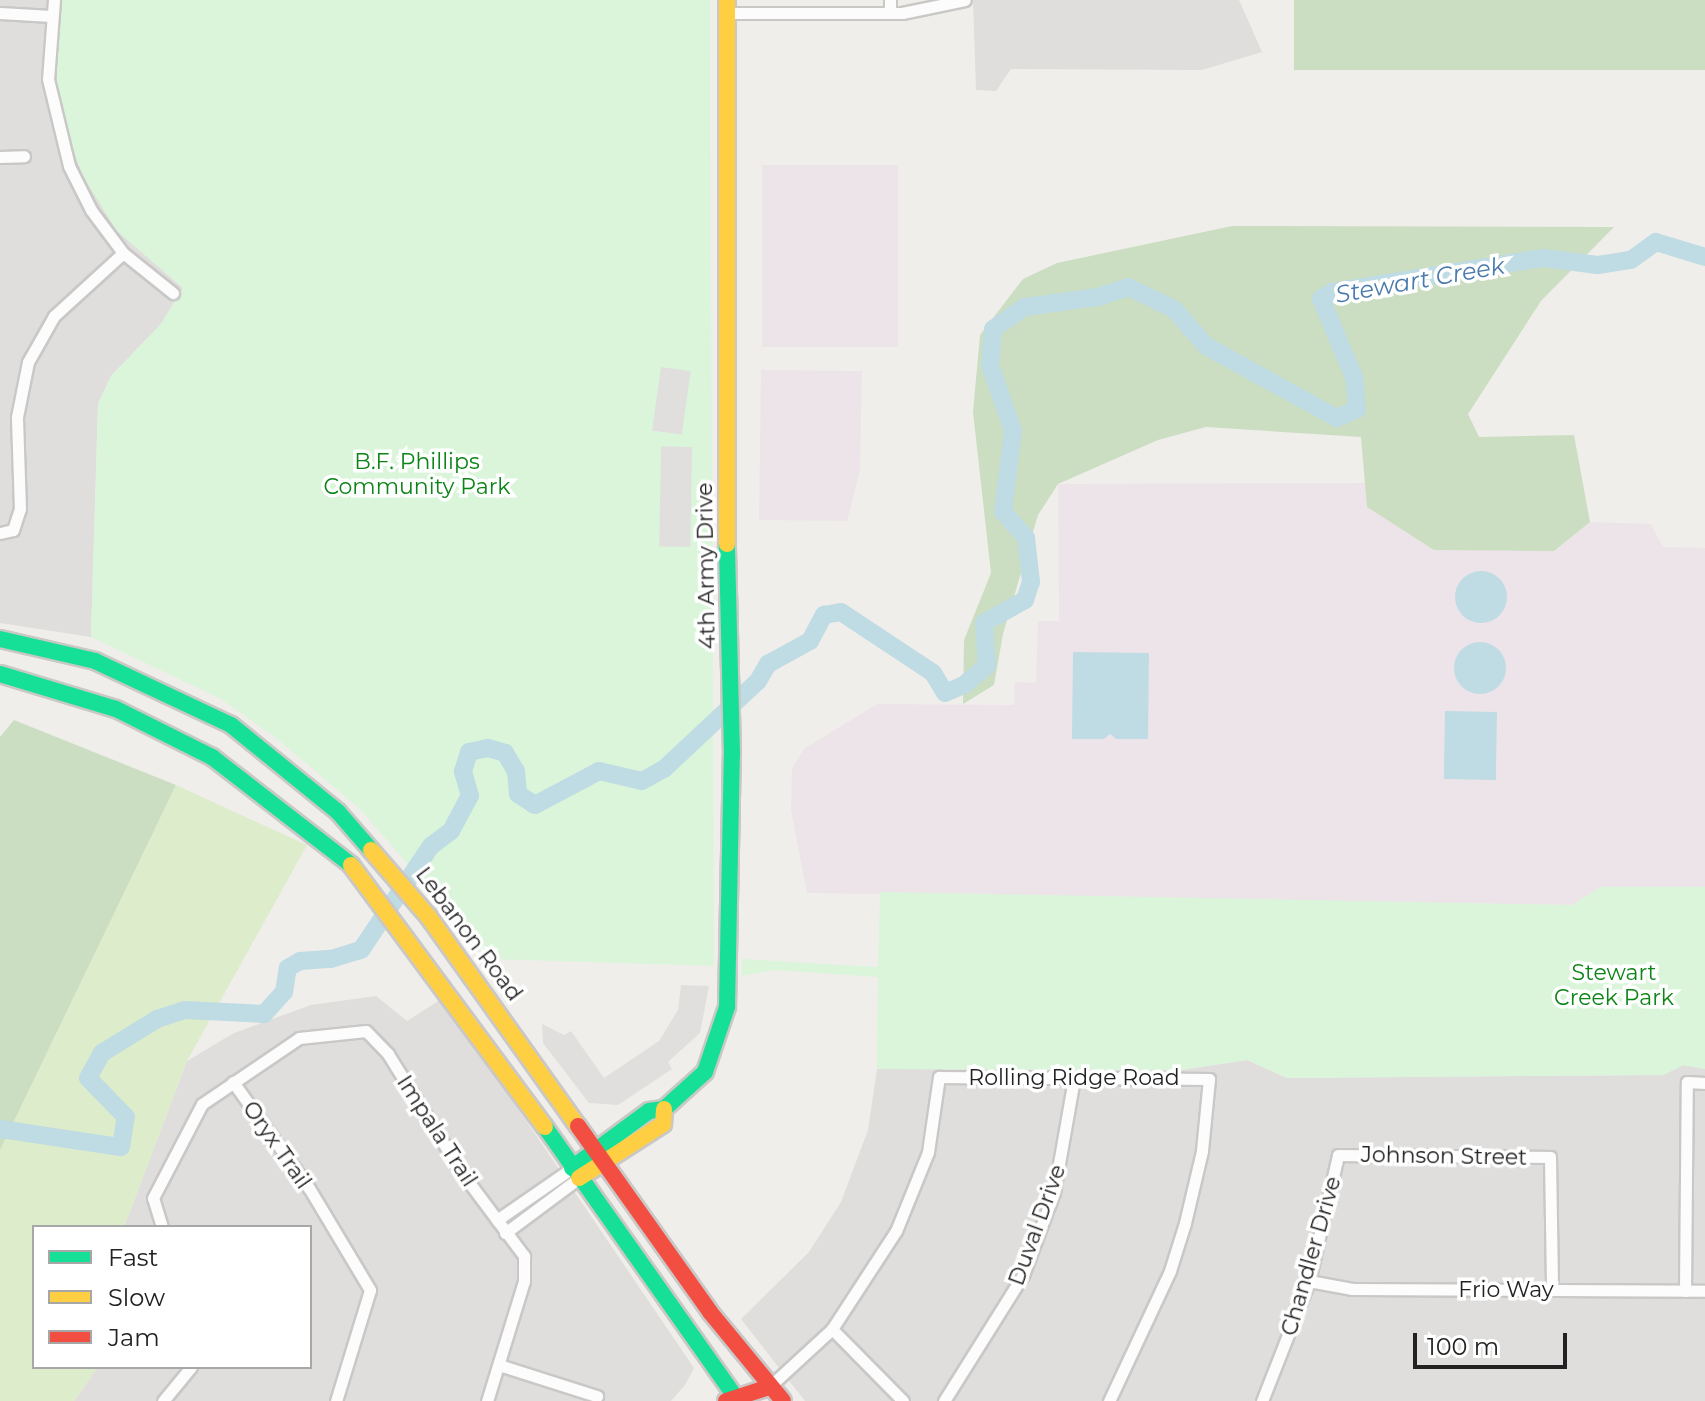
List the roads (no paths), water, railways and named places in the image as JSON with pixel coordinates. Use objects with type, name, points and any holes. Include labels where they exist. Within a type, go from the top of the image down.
[{"type":"main road","name":"4th Army Drive","points":[[575,1173],[601,1153],[663,1124],[664,1109],[705,1072],[724,1024],[732,826],[727,6]]},
{"type":"main road","name":"Lebanon Road","points":[[0,639],[95,661],[185,701],[231,725],[338,812],[388,864],[469,970],[601,1153],[764,1394],[783,1401]]},
{"type":"main road","points":[[0,674],[75,693],[173,737],[212,757],[318,835],[392,912],[733,1399],[764,1394]]},
{"type":"street","points":[[54,0],[48,79],[61,146],[91,210],[123,253],[173,293]]},
{"type":"street","points":[[890,0],[890,13]]},
{"type":"street","points":[[727,6],[890,13],[965,0]]},
{"type":"street","points":[[0,13],[51,16]]},
{"type":"street","points":[[0,157],[24,156]]},
{"type":"street","points":[[0,533],[13,530],[20,509],[20,386],[28,362],[54,316],[123,253]]},
{"type":"street","name":"Impala Trail","points":[[233,1082],[299,1038],[366,1031],[388,1054],[505,1233],[524,1256],[524,1281],[487,1401]]},
{"type":"street","name":"Rolling Ridge Road","points":[[832,1329],[907,1208],[928,1152],[939,1077],[1209,1079],[1202,1151],[1185,1223],[1170,1271],[1109,1401]]},
{"type":"street","name":"Duval Drive","points":[[944,1401],[1023,1275],[1054,1192],[1074,1079]]},
{"type":"street","points":[[161,1225],[152,1209],[154,1194],[191,1118],[233,1082]]},
{"type":"street","name":"Oryx Trail","points":[[233,1082],[309,1188],[370,1290],[336,1401]]},
{"type":"street","points":[[1685,1291],[1687,1082],[1705,1083]]},
{"type":"street","name":"Johnson Street","points":[[1338,1155],[1550,1157],[1552,1290]]},
{"type":"street","name":"Chandler Drive","points":[[1262,1401],[1309,1281],[1338,1155]]},
{"type":"street","name":"4th Army Drive","points":[[497,1220],[575,1173]]},
{"type":"street","name":"4th Army Drive","points":[[505,1233],[575,1173]]},
{"type":"street","name":"Frio Way","points":[[1309,1281],[1352,1289],[1705,1291]]},
{"type":"street","points":[[764,1394],[832,1329],[903,1401]]},
{"type":"street","points":[[499,1365],[597,1396]]},
{"type":"street","points":[[163,1401],[189,1369]]},
{"type":"water","points":[[1481,571],[1499,579],[1507,597],[1499,615],[1481,623],[1463,615],[1455,597],[1463,579]]},
{"type":"water","points":[[1480,642],[1498,650],[1506,668],[1498,686],[1480,694],[1462,686],[1454,668],[1462,650]]},
{"type":"water","points":[[1073,652],[1149,653],[1148,739],[1116,739],[1110,734],[1104,739],[1072,739]]},
{"type":"water","points":[[1445,711],[1497,712],[1496,780],[1444,779]]},
{"type":"waterway","name":"Stewart Creek","points":[[0,1129],[121,1147],[126,1117],[88,1078],[102,1053],[157,1019],[185,1010],[264,1014],[284,992],[288,968],[300,961],[331,959],[361,950],[431,846],[451,831],[470,796],[463,771],[469,752],[488,748],[505,753],[516,771],[518,794],[535,805],[599,771],[642,781],[665,768],[758,681],[768,664],[810,641],[824,615],[841,612],[933,673],[945,693],[964,685],[987,666],[984,623],[1025,600],[1031,582],[1026,538],[1003,512],[1013,431],[990,365],[993,329],[1025,307],[1098,297],[1128,287],[1174,309],[1206,346],[1337,418],[1357,409],[1354,377],[1321,299],[1332,292],[1543,258],[1598,265],[1631,260],[1656,242],[1705,257]]},
{"type":"park label","name":"B.F. Phillips Community Park","points":[[417,474]]},
{"type":"park label","name":"Stewart Creek Park","points":[[1614,984]]}]
